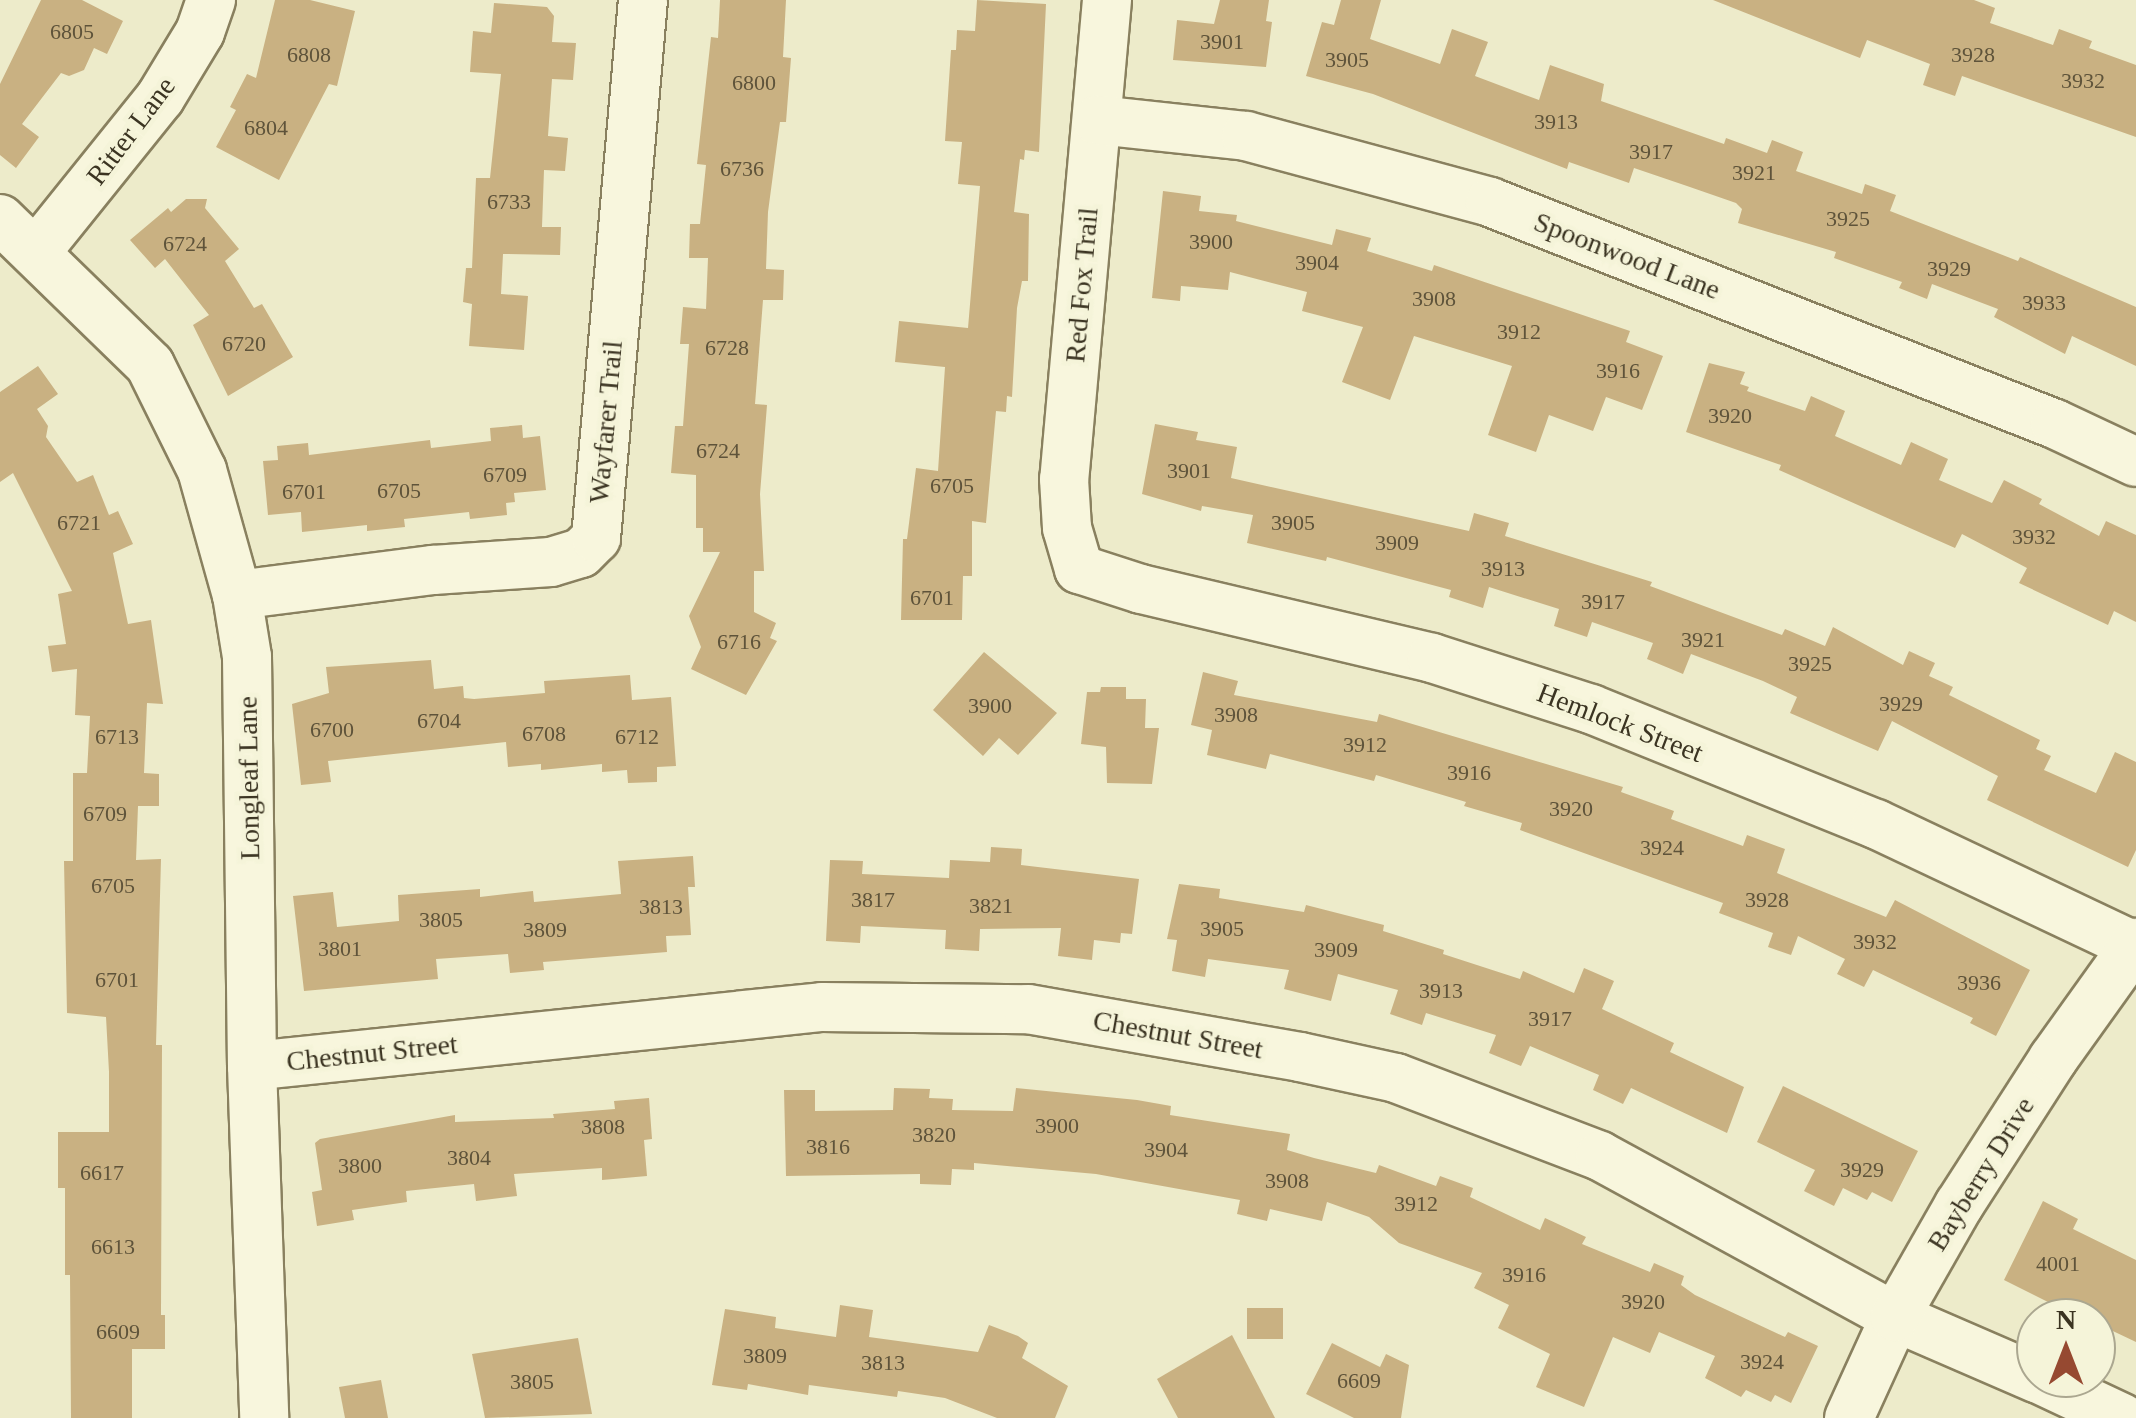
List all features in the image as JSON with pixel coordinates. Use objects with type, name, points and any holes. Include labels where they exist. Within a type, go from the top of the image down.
[{"type":"street","name":"Ritter Lane","points":[[36,252],[160,98],[200,32],[211,0]]},
{"type":"street","name":"Wayfarer Trail","points":[[237,595],[433,570],[551,562],[581,553],[596,538],[642,0]]},
{"type":"street","name":"Red Fox Trail","points":[[1079,569],[1067,528],[1064,479],[1107,0]]},
{"type":"street","name":"Spoonwood Lane","points":[[1097,120],[1246,136],[1490,202],[2056,424],[2136,462]]},
{"type":"street","name":"Longleaf Lane","points":[[0,219],[150,365],[202,470],[237,595],[248,657],[252,1066],[264,1418]]},
{"type":"street","name":"Hemlock Street","points":[[1079,569],[1141,589],[1432,658],[1591,709],[1876,824],[2135,946]]},
{"type":"street","name":"Bayberry Drive","points":[[1849,1418],[1895,1317],[2006,1131],[2135,946]]},
{"type":"street","name":"Chestnut Street","points":[[252,1066],[822,1006],[1028,1009],[1396,1078],[1600,1156],[1895,1317],[2016,1369]]},
{"type":"street","name":"Chestnut Street","points":[[2079,1398],[2122,1418]]},
{"type":"building","points":[[41,0],[82,0],[123,21],[107,54],[94,48],[84,70],[69,76],[61,73],[22,124],[39,137],[16,168],[0,155],[0,84]]},
{"type":"building","points":[[275,0],[310,0],[355,11],[337,86],[329,84],[279,180],[216,147],[236,110],[230,107],[247,74],[256,78]]},
{"type":"building","points":[[720,0],[786,0],[783,57],[791,58],[786,122],[780,122],[768,212],[766,269],[784,270],[783,300],[763,300],[755,404],[767,405],[760,494],[764,571],[754,571],[754,612],[776,623],[770,638],[777,641],[746,695],[691,669],[701,647],[689,616],[720,552],[703,552],[703,528],[696,528],[696,475],[671,473],[675,426],[683,426],[689,344],[680,344],[683,307],[706,309],[708,258],[689,258],[690,224],[700,224],[706,165],[697,164],[711,37],[718,38]]},
{"type":"building","points":[[977,0],[1046,4],[1039,152],[1025,150],[1024,160],[1020,159],[1014,212],[1029,214],[1028,281],[1022,281],[1017,308],[1012,397],[1007,396],[1006,412],[996,411],[986,523],[972,521],[972,576],[963,576],[962,620],[901,620],[903,539],[907,539],[916,468],[938,471],[945,367],[895,362],[899,321],[968,328],[980,186],[958,184],[962,142],[945,141],[951,50],[956,50],[957,30],[975,31]]},
{"type":"building","points":[[1220,0],[1269,0],[1266,21],[1272,22],[1266,67],[1173,60],[1177,20],[1214,24]]},
{"type":"building","points":[[1341,0],[1381,0],[1370,39],[1440,64],[1452,29],[1488,42],[1475,76],[1539,100],[1550,65],[1604,84],[1601,101],[1724,144],[1726,138],[1767,153],[1772,140],[1803,152],[1796,171],[1862,194],[1865,184],[1896,195],[1890,211],[2018,261],[2020,257],[2136,307],[2136,366],[2072,336],[2065,354],[1994,317],[1998,309],[1932,284],[1927,299],[1899,288],[1902,282],[1834,258],[1836,252],[1738,223],[1742,209],[1736,203],[1634,168],[1629,183],[1569,162],[1567,169],[1373,94],[1306,76],[1322,22],[1334,25]]},
{"type":"building","points":[[1713,0],[1974,0],[1995,8],[1990,23],[2053,45],[2059,29],[2092,41],[2089,48],[2136,65],[2136,137],[1962,76],[1955,96],[1923,85],[1930,64],[1867,40],[1860,58]]},
{"type":"building","points":[[494,3],[547,7],[554,16],[552,42],[576,43],[573,80],[552,79],[548,136],[568,138],[565,171],[544,170],[542,227],[561,227],[560,255],[503,254],[501,294],[528,296],[524,350],[469,346],[472,304],[463,302],[466,268],[472,268],[476,178],[490,178],[501,74],[470,72],[473,31],[491,33]]},
{"type":"building","points":[[1163,191],[1201,196],[1199,211],[1237,215],[1236,221],[1332,245],[1336,229],[1371,238],[1367,251],[1432,271],[1434,265],[1630,331],[1626,342],[1663,356],[1642,410],[1606,397],[1593,431],[1549,415],[1536,452],[1488,435],[1512,366],[1414,336],[1390,400],[1342,382],[1363,327],[1302,311],[1307,292],[1230,272],[1228,290],[1181,286],[1180,301],[1152,298]]},
{"type":"building","points":[[186,199],[207,199],[205,208],[239,249],[225,261],[254,308],[262,304],[293,357],[228,396],[193,325],[209,315],[165,259],[155,268],[130,240],[168,208],[171,212]]},
{"type":"building","points":[[1709,363],[1745,372],[1740,384],[1749,387],[1747,391],[1805,411],[1811,396],[1845,411],[1835,436],[1901,465],[1911,442],[1948,459],[1939,480],[1992,503],[2004,480],[2099,536],[2106,521],[2136,535],[2136,622],[2114,611],[2108,625],[2019,583],[2027,568],[1962,534],[1955,548],[1779,470],[1781,465],[1686,432]]},
{"type":"building","points":[[38,366],[58,394],[37,409],[48,426],[46,437],[77,482],[93,475],[109,515],[118,511],[133,544],[113,553],[128,624],[151,620],[163,704],[147,703],[144,773],[159,774],[159,806],[138,806],[136,860],[161,859],[156,1045],[162,1045],[161,1315],[165,1315],[165,1349],[132,1349],[132,1418],[71,1418],[70,1275],[65,1275],[65,1188],[58,1188],[58,1132],[109,1132],[109,1072],[106,1017],[67,1013],[64,861],[73,861],[73,773],[87,773],[90,716],[75,715],[77,669],[52,672],[48,646],[66,644],[58,594],[72,591],[13,473],[0,482],[0,392]]},
{"type":"building","points":[[1155,424],[1198,432],[1196,440],[1237,447],[1231,478],[1469,531],[1474,513],[1509,523],[1505,536],[1652,582],[1650,586],[1782,635],[1785,629],[1825,646],[1833,627],[1903,665],[1909,651],[1935,663],[1929,676],[1953,687],[1949,695],[2040,740],[2036,749],[2051,756],[2044,770],[2096,793],[2115,752],[2136,762],[2136,850],[2128,867],[1987,800],[1998,776],[1892,721],[1878,751],[1790,713],[1797,697],[1763,681],[1691,654],[1683,674],[1647,659],[1653,643],[1592,622],[1587,637],[1554,626],[1559,609],[1489,587],[1483,608],[1449,597],[1451,590],[1327,557],[1326,561],[1247,543],[1253,515],[1202,506],[1201,511],[1142,494]]},
{"type":"building","points":[[522,425],[523,438],[540,436],[546,490],[514,493],[515,502],[506,503],[507,515],[470,519],[469,512],[404,519],[405,527],[367,531],[367,525],[302,532],[301,512],[268,515],[263,461],[278,460],[277,446],[308,443],[309,455],[430,440],[431,448],[491,441],[490,428]]},
{"type":"building","points":[[984,652],[1057,713],[1018,755],[999,738],[983,756],[933,710]]},
{"type":"building","points":[[431,660],[434,689],[463,686],[464,698],[474,699],[545,693],[544,681],[630,675],[632,700],[671,697],[676,766],[657,767],[657,782],[628,783],[627,770],[602,772],[602,764],[541,770],[541,764],[508,767],[506,742],[328,761],[331,782],[301,785],[292,704],[329,693],[326,667]]},
{"type":"building","points":[[1203,672],[1238,681],[1234,695],[1377,722],[1379,714],[1623,787],[1621,792],[1674,811],[1671,819],[1743,846],[1747,835],[1785,849],[1777,873],[1886,917],[1895,900],[2030,970],[1996,1036],[1970,1023],[1973,1018],[1873,970],[1864,987],[1837,974],[1845,959],[1798,936],[1791,955],[1768,947],[1773,933],[1719,913],[1723,903],[1520,830],[1522,823],[1464,806],[1466,802],[1376,775],[1374,781],[1270,754],[1266,769],[1207,755],[1212,730],[1191,725]]},
{"type":"building","points":[[1101,687],[1126,687],[1126,699],[1146,699],[1145,728],[1159,728],[1152,784],[1107,783],[1106,747],[1081,744],[1087,692],[1100,692]]},
{"type":"building","points":[[991,847],[1022,849],[1021,865],[1139,879],[1132,934],[1121,933],[1120,943],[1094,940],[1092,960],[1058,956],[1061,928],[980,929],[979,951],[945,949],[946,930],[861,926],[860,943],[826,941],[830,860],[863,861],[862,874],[949,878],[950,860],[990,862]]},
{"type":"building","points":[[693,856],[695,887],[688,887],[691,935],[666,936],[667,952],[543,962],[544,970],[510,973],[508,954],[436,959],[438,979],[304,991],[293,896],[333,892],[337,927],[399,921],[398,895],[480,889],[480,897],[533,891],[534,902],[621,894],[618,861]]},
{"type":"building","points":[[1179,884],[1220,889],[1219,898],[1304,912],[1306,905],[1384,925],[1383,931],[1444,950],[1443,954],[1520,979],[1523,971],[1574,993],[1584,968],[1614,981],[1602,1009],[1674,1043],[1670,1052],[1744,1087],[1727,1133],[1631,1088],[1623,1104],[1593,1090],[1599,1075],[1530,1046],[1521,1066],[1489,1053],[1496,1035],[1426,1013],[1422,1025],[1390,1014],[1398,990],[1338,974],[1331,1001],[1284,989],[1289,970],[1208,959],[1205,977],[1172,971],[1177,940],[1167,939]]},
{"type":"building","points":[[1783,1086],[1918,1151],[1892,1202],[1872,1192],[1867,1200],[1843,1188],[1834,1206],[1804,1191],[1815,1170],[1757,1142]]},
{"type":"building","points":[[894,1088],[930,1089],[929,1098],[953,1099],[952,1110],[1013,1111],[1016,1088],[1137,1100],[1171,1106],[1170,1115],[1290,1134],[1287,1150],[1314,1158],[1376,1173],[1379,1165],[1436,1186],[1440,1176],[1473,1188],[1470,1197],[1540,1230],[1545,1218],[1586,1237],[1582,1244],[1650,1272],[1654,1263],[1684,1276],[1681,1285],[1695,1295],[1785,1337],[1788,1332],[1818,1346],[1791,1403],[1775,1395],[1771,1402],[1746,1390],[1741,1397],[1705,1378],[1715,1356],[1659,1332],[1650,1353],[1613,1337],[1584,1407],[1536,1387],[1550,1354],[1498,1328],[1509,1305],[1474,1288],[1482,1273],[1399,1243],[1369,1217],[1327,1202],[1322,1221],[1270,1209],[1267,1221],[1237,1214],[1240,1200],[1096,1174],[974,1163],[974,1170],[952,1169],[951,1185],[920,1184],[920,1174],[786,1176],[784,1090],[815,1090],[815,1111],[893,1110]]},
{"type":"building","points":[[649,1098],[652,1139],[644,1140],[647,1176],[602,1180],[602,1168],[514,1174],[517,1196],[476,1201],[474,1184],[406,1191],[407,1202],[352,1210],[354,1220],[317,1226],[312,1192],[322,1190],[315,1143],[320,1139],[455,1115],[455,1122],[554,1118],[553,1114],[615,1109],[614,1101]]},
{"type":"building","points":[[2043,1201],[2078,1219],[2073,1229],[2136,1260],[2136,1342],[2116,1332],[2116,1298],[2040,1298],[2004,1280]]},
{"type":"building","points":[[840,1305],[873,1310],[869,1337],[978,1352],[989,1325],[1018,1336],[1028,1343],[1022,1358],[1068,1386],[1055,1418],[997,1418],[945,1398],[898,1391],[897,1397],[809,1385],[808,1395],[748,1384],[747,1390],[712,1385],[725,1309],[776,1317],[775,1328],[836,1337]]},
{"type":"building","points":[[1247,1308],[1283,1308],[1283,1339],[1247,1339]]},
{"type":"building","points":[[1232,1335],[1275,1418],[1178,1418],[1157,1379]]},
{"type":"building","points":[[578,1338],[592,1414],[485,1418],[472,1354]]},
{"type":"building","points":[[1332,1343],[1380,1367],[1386,1354],[1409,1365],[1401,1418],[1354,1418],[1306,1394]]},
{"type":"building","points":[[381,1380],[388,1418],[345,1418],[339,1387]]}]
